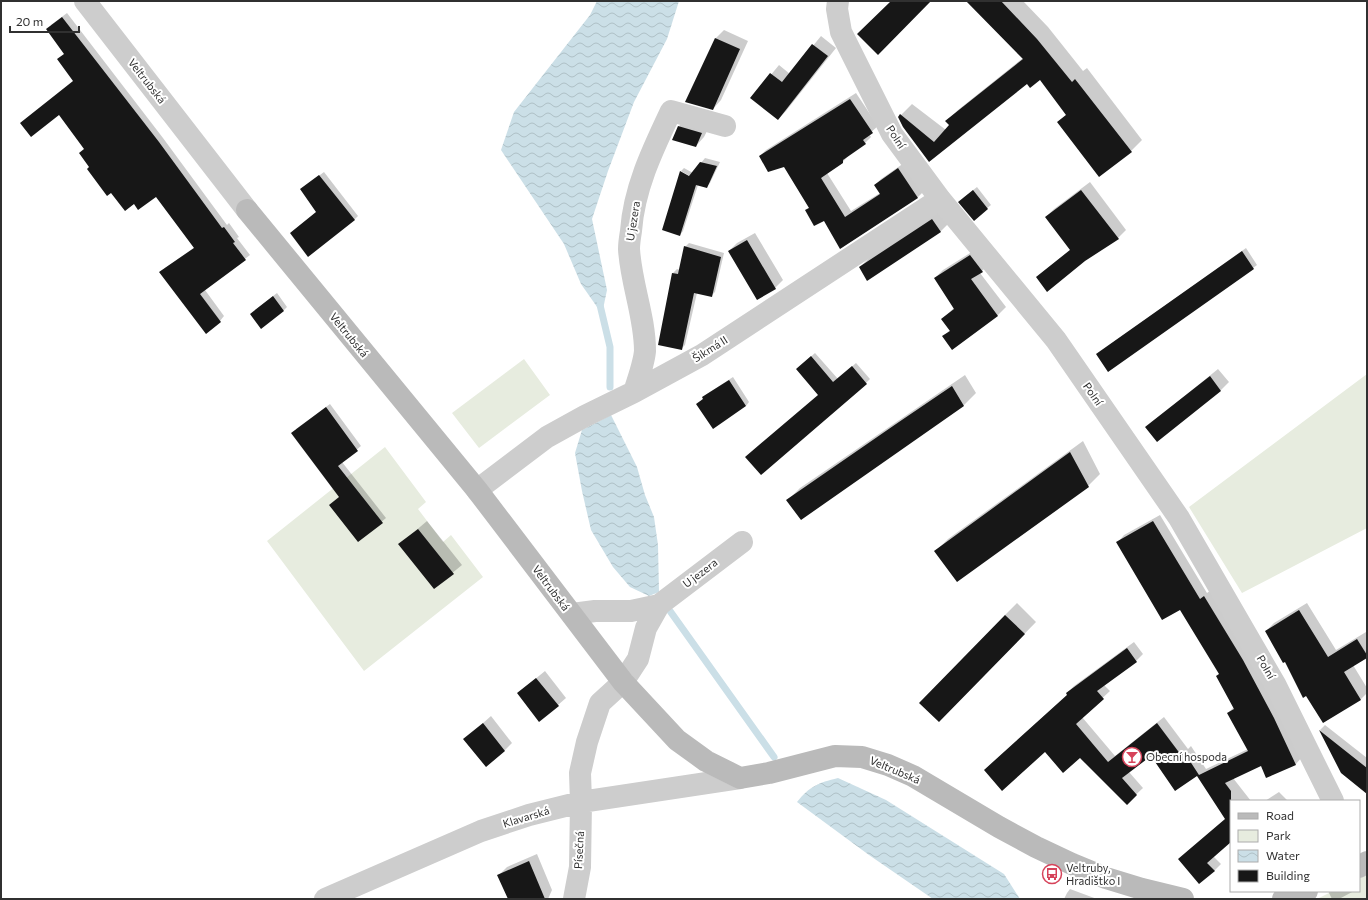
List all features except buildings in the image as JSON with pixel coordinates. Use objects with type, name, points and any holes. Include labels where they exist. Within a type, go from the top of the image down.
[{"type":"street","name":"Veltrubská","points":[[86,1],[247,210],[476,490],[623,682],[677,740],[706,761],[740,778],[769,773],[835,756],[862,757],[888,765],[913,776],[999,827],[1072,864],[1106,878],[1183,899]]},
{"type":"street","name":"Polní","points":[[838,1],[837,9],[841,32],[892,134],[940,199],[1056,340],[1178,518],[1275,684],[1333,800]]},
{"type":"street","name":"U jezera","points":[[634,392],[645,352],[642,315],[633,280],[629,248],[632,214],[640,182],[652,151],[671,111],[725,126]]},
{"type":"street","name":"Šikmá II","points":[[476,490],[547,437],[702,355],[940,199]]},
{"type":"street","name":"U jezera","points":[[623,682],[638,659],[646,628],[659,605],[742,542]]},
{"type":"street","name":"U jezera","points":[[572,614],[595,611],[631,611],[659,605]]},
{"type":"street","name":"Písečná","points":[[574,899],[580,867],[580,773],[600,703],[623,682]]},
{"type":"street","name":"Klavarská","points":[[325,899],[481,831],[529,815],[581,802],[740,778]]},
{"type":"street","points":[[1282,899],[1304,892]]},
{"type":"green space","points":[[524,359],[550,395],[479,448],[452,413]]},
{"type":"green space","points":[[1367,374],[1367,528],[1242,593],[1189,507]]},
{"type":"green space","points":[[385,447],[426,502],[418,509],[443,542],[451,535],[483,577],[364,671],[267,541]]},
{"type":"green space","points":[[1367,874],[1367,899],[1317,899],[1331,892],[1360,892],[1360,877]]},
{"type":"water","points":[[597,1],[679,1],[667,39],[634,102],[592,219],[607,290],[602,314],[581,284],[564,244],[501,150],[514,112],[590,15]]},
{"type":"water","points":[[611,415],[637,467],[645,495],[654,517],[658,545],[659,592],[649,596],[630,587],[613,567],[591,530],[582,491],[575,453],[582,430]]},
{"type":"water","points":[[838,778],[886,800],[1004,874],[1020,899],[933,899],[869,855],[797,802],[806,792],[815,786]]},
{"type":"waterway","points":[[600,305],[610,347],[610,387]]},
{"type":"waterway","points":[[670,611],[774,757]]},
{"type":"place","name":"Obecní hospoda","points":[[1132,757]]},
{"type":"place","name":"Veltruby, Hradištko I","points":[[1052,874]]}]
